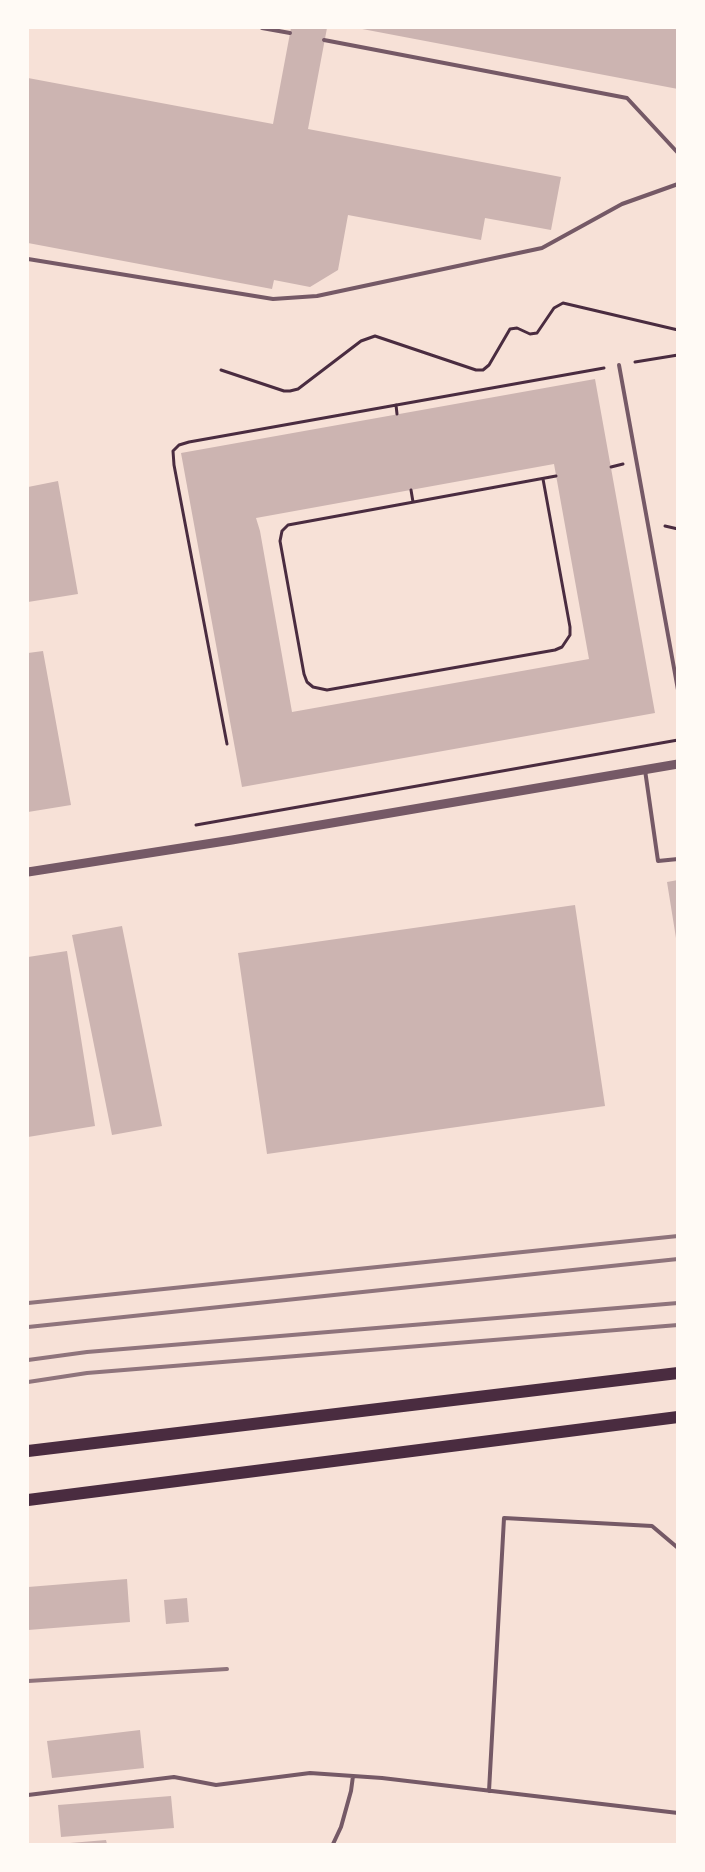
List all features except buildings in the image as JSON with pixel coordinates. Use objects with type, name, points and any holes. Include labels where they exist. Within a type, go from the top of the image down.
[{"type":"main road","points":[[28,1452],[678,1373]]},
{"type":"main road","points":[[28,1500],[678,1416]]},
{"type":"street","points":[[28,872],[232,840],[678,764]]},
{"type":"lane","points":[[262,28],[290,32]]},
{"type":"lane","points":[[324,40],[627,98],[678,153]]},
{"type":"lane","points":[[28,259],[273,299],[317,296],[542,248],[622,204],[678,184]]},
{"type":"lane","points":[[619,365],[678,690]]},
{"type":"lane","points":[[645,770],[658,861],[678,858]]},
{"type":"lane","points":[[489,1791],[504,1518],[652,1526],[678,1548]]},
{"type":"lane","points":[[28,1795],[174,1777],[216,1785],[310,1774],[353,1776],[678,1813]]},
{"type":"lane","points":[[333,1844],[341,1827],[353,1776]]},
{"type":"path","points":[[221,370],[290,391],[298,389],[361,341],[375,336],[459,365],[482,370],[489,365],[508,331],[514,328],[530,334],[537,332],[554,308],[563,303],[678,330]]},
{"type":"path","points":[[227,744],[174,465],[173,451],[179,445],[678,355]]},
{"type":"path","points":[[396,405],[397,414]]},
{"type":"path","points":[[543,479],[570,626],[570,635],[562,646],[555,650],[327,690],[313,687],[307,682],[280,541],[282,531],[288,525],[556,476]]},
{"type":"path","points":[[411,490],[413,502]]},
{"type":"path","points":[[192,825],[678,740]]},
{"type":"railway","points":[[28,1303],[678,1236]]},
{"type":"railway","points":[[28,1327],[678,1259]]},
{"type":"railway","points":[[28,1360],[87,1352],[678,1303]]},
{"type":"railway","points":[[28,1382],[87,1373],[678,1325]]},
{"type":"railway","points":[[28,1681],[227,1669]]}]
